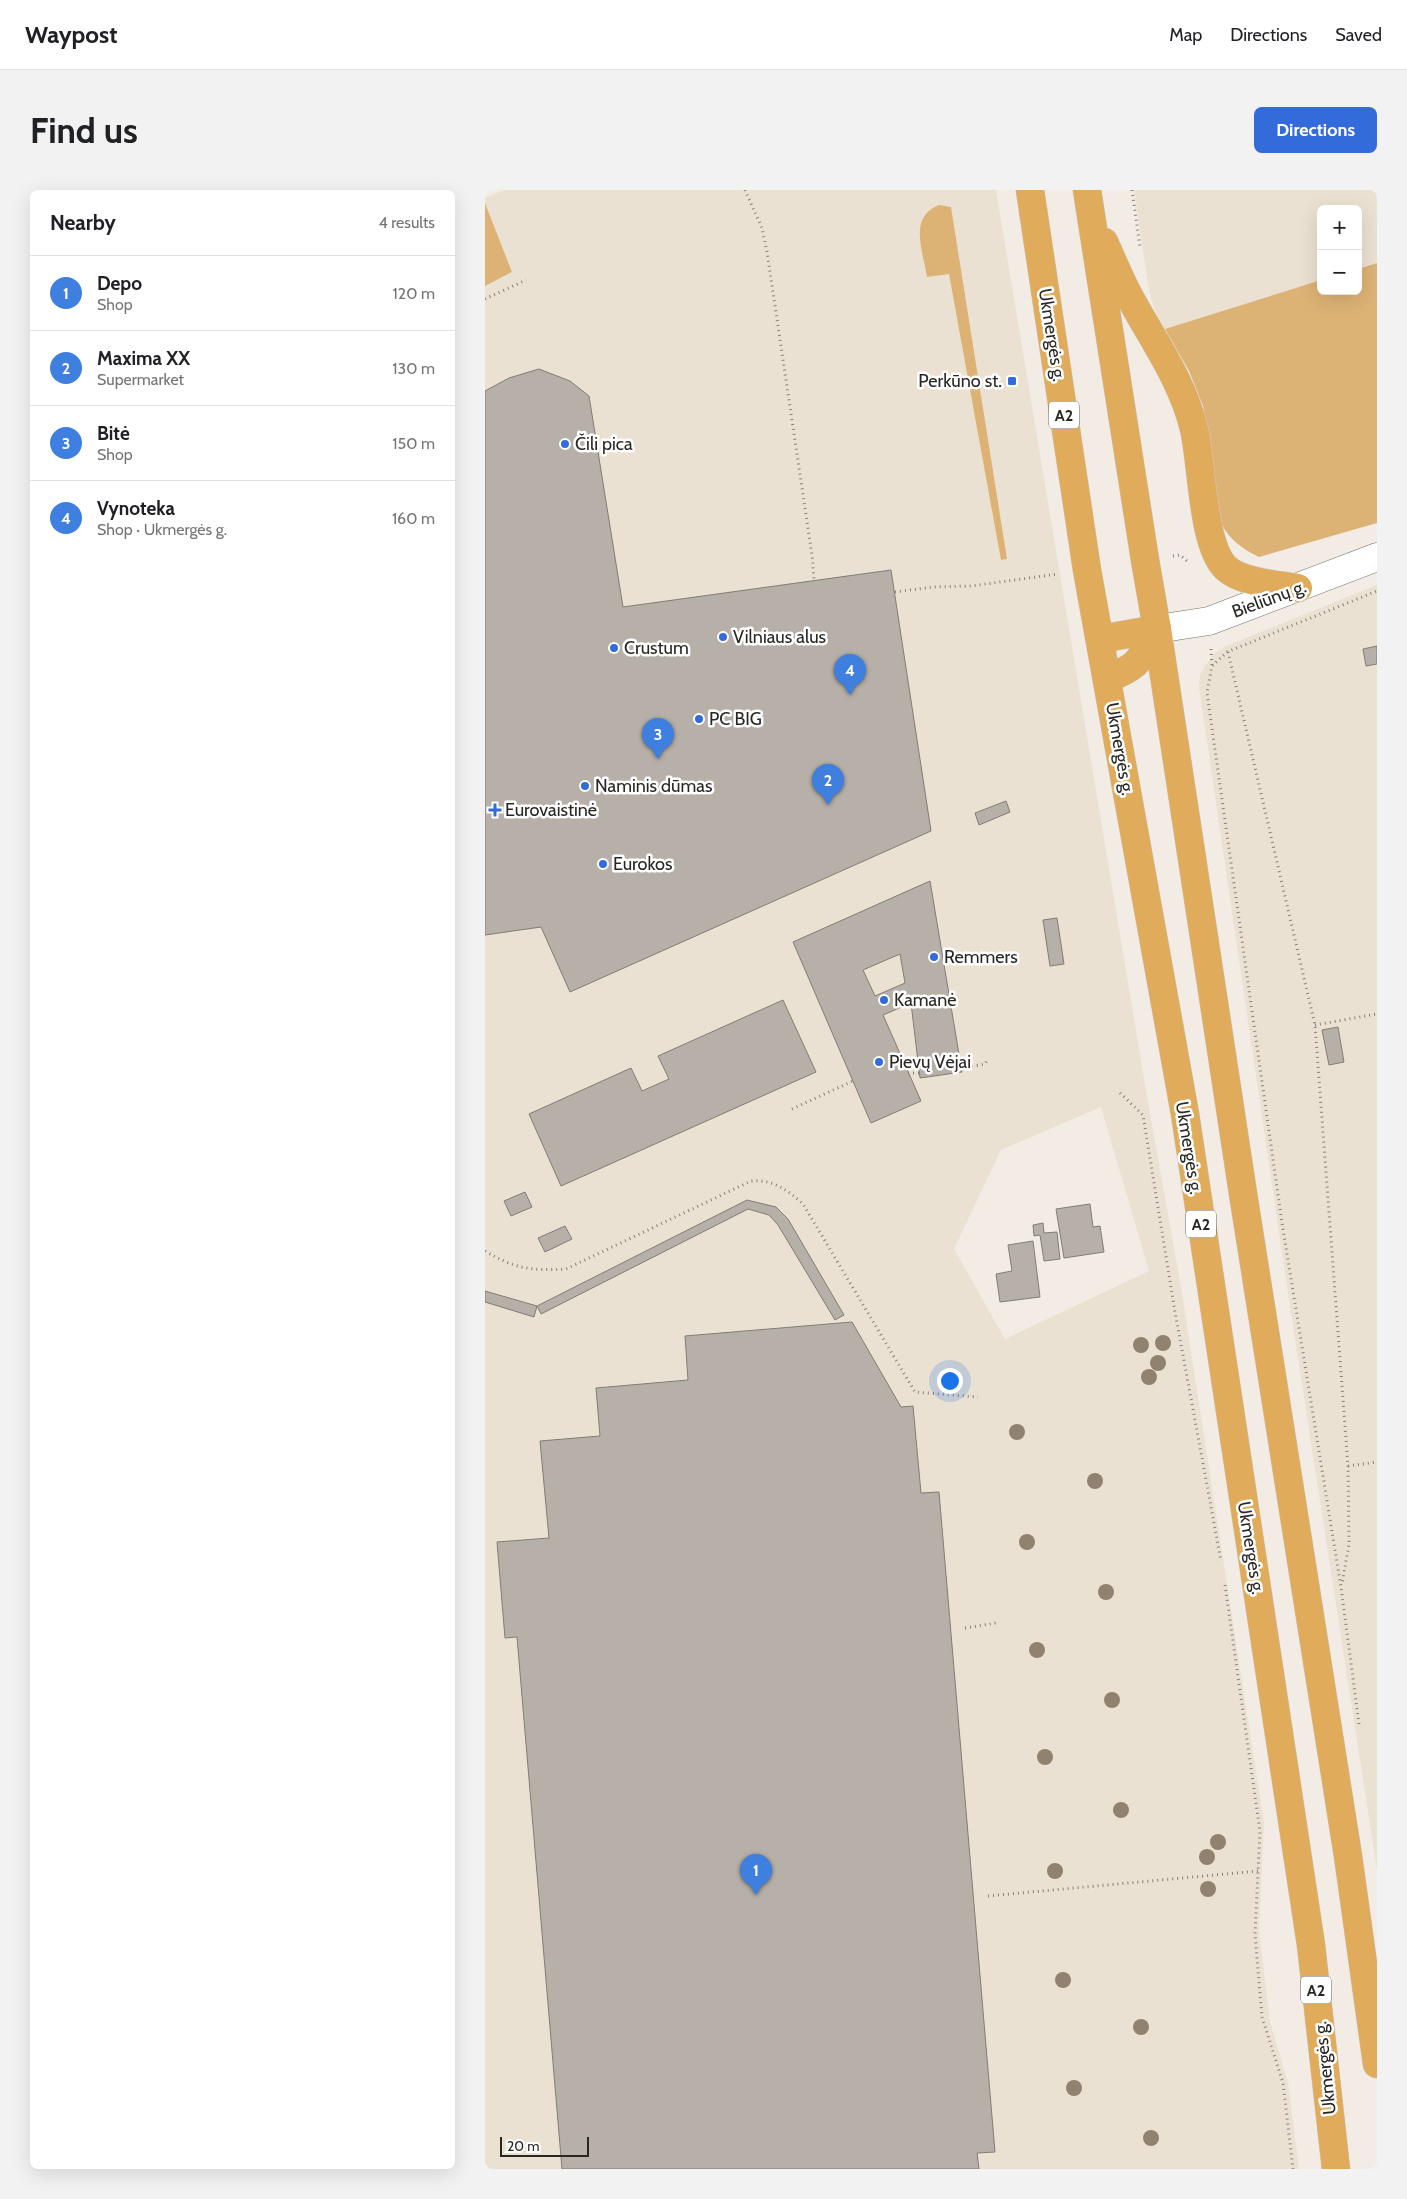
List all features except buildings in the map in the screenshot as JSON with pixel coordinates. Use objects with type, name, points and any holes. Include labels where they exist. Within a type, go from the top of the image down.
[{"type":"highway","name":"Ukmergės g.","points":[[1029,190],[1087,570],[1185,1114],[1311,1945],[1336,2169]]},
{"type":"highway","points":[[1089,202],[1127,293],[1170,365],[1184,395],[1195,430],[1210,532],[1215,550],[1225,568],[1242,577],[1298,588]]},
{"type":"highway","points":[[1089,202],[1157,629],[1245,1210],[1348,1856],[1377,2064]]},
{"type":"highway","points":[[1100,639],[1157,629]]},
{"type":"highway","points":[[1107,680],[1131,669],[1139,662],[1157,629]]},
{"type":"street","name":"Bieliūnų g.","points":[[1157,629],[1209,621],[1377,558]]},
{"type":"path","points":[[745,190],[763,228],[807,518],[814,580]]},
{"type":"path","points":[[485,299],[527,280]]},
{"type":"path","points":[[1360,1730],[1341,1587],[1282,1223],[1207,693],[1212,666],[1227,652],[1377,591]]},
{"type":"path","points":[[1227,652],[1315,1025],[1348,1466],[1349,1544],[1341,1587]]},
{"type":"path","points":[[1315,1025],[1377,1014]]},
{"type":"path","points":[[962,1068],[985,1064],[988,1060]]},
{"type":"path","points":[[908,1072],[920,1073]]},
{"type":"path","points":[[792,1109],[853,1081]]},
{"type":"path","points":[[1120,1093],[1143,1115],[1175,1312],[1221,1564]]},
{"type":"path","points":[[485,1251],[511,1265],[536,1270],[566,1268],[751,1182],[765,1181],[779,1186],[803,1204],[915,1392],[978,1397]]},
{"type":"path","points":[[1348,1466],[1377,1462]]},
{"type":"path","points":[[1224,1583],[1260,1831],[1255,1934],[1263,2017],[1283,2083],[1293,2169]]},
{"type":"path","points":[[965,1628],[996,1623]]},
{"type":"path","points":[[988,1896],[1258,1871]]},
{"type":"shaded area","points":[[504,190],[996,190],[1146,1091],[1181,1287],[1264,1823],[1259,1931],[1270,2022],[1288,2083],[1299,2169],[485,2169],[485,286],[512,272],[485,203],[485,198]],"holes":[[[1101,1107],[1149,1271],[1005,1339],[954,1249],[1001,1150]]]},
{"type":"shaded area","points":[[1134,190],[1377,190],[1377,263],[1362,268],[1362,205],[1317,205],[1317,281],[1165,329],[1155,311],[1149,290]]},
{"type":"shaded area","points":[[485,203],[512,272],[485,286]]},
{"type":"shaded area","points":[[939,205],[951,207],[1007,559],[1001,560],[949,274],[927,277],[921,246],[920,236],[923,218],[929,210]]},
{"type":"shaded area","points":[[1377,263],[1377,523],[1259,557],[1238,544],[1229,536],[1222,525],[1203,406],[1189,371],[1165,329],[1317,281],[1317,295],[1362,295],[1362,268]]},
{"type":"shaded area","points":[[1377,585],[1377,1870],[1289,1300],[1199,687],[1200,675],[1205,666],[1214,654],[1226,646]]},
{"type":"place","name":"Perkūno st.","points":[[1012,381]]},
{"type":"place","name":"Čili pica","points":[[565,444]]},
{"type":"place","name":"Vilniaus alus","points":[[723,637]]},
{"type":"place","name":"Crustum","points":[[614,648]]},
{"type":"place","name":"Vynoteka","points":[[850,695]]},
{"type":"place","name":"PC BIG","points":[[699,719]]},
{"type":"place","name":"Bitė","points":[[658,759]]},
{"type":"place","name":"Naminis dūmas","points":[[585,786]]},
{"type":"place","name":"Maxima XX","points":[[828,805]]},
{"type":"place","name":"Eurovaistinė","points":[[495,810]]},
{"type":"place","name":"Eurokos","points":[[603,864]]},
{"type":"place","name":"Remmers","points":[[934,957]]},
{"type":"place","name":"Kamanė","points":[[884,1000]]},
{"type":"place","name":"Pievų Vėjai","points":[[879,1062]]},
{"type":"place","name":"Depo","points":[[756,1895]]}]
